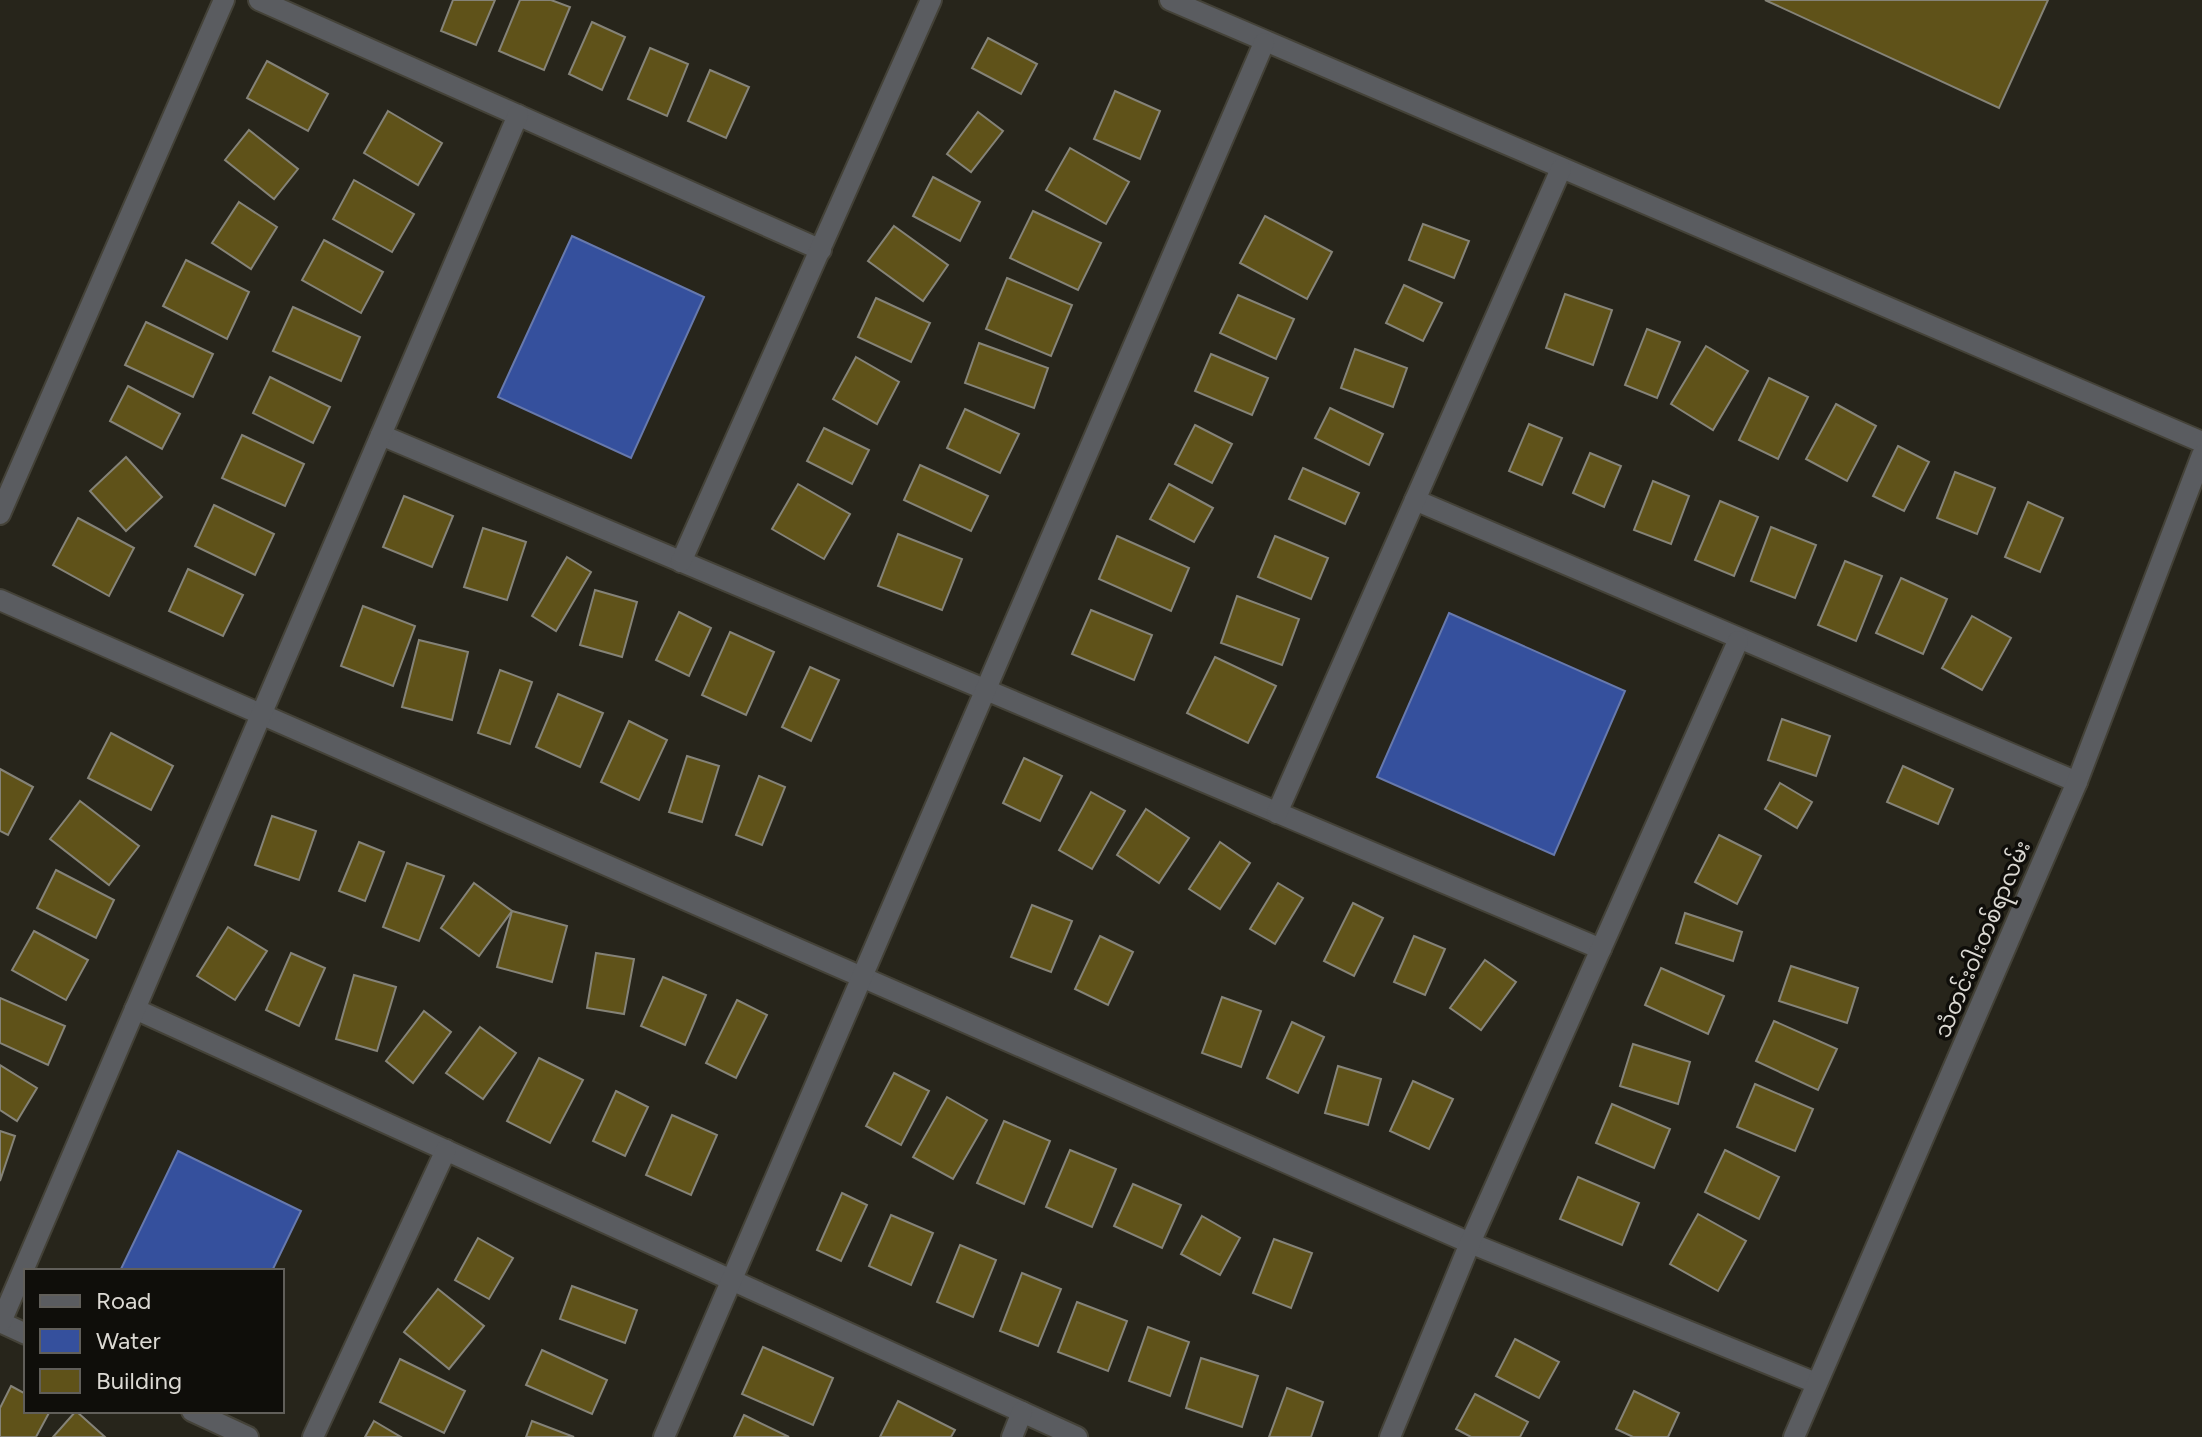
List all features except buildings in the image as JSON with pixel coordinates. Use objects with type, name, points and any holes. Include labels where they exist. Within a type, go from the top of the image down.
[{"type":"street","points":[[0,514],[224,0]]},
{"type":"street","points":[[259,0],[821,250]]},
{"type":"street","points":[[681,562],[931,0]]},
{"type":"street","points":[[1170,0],[1264,43],[2202,442]]},
{"type":"street","points":[[664,1437],[1264,43]]},
{"type":"street","points":[[24,1333],[0,1322],[518,115]]},
{"type":"street","points":[[1277,813],[1561,169]]},
{"type":"street","points":[[381,435],[1601,949]]},
{"type":"street","name":"သံတင်းဝါးတစ်ရာလမ်း","points":[[1794,1437],[2077,782],[2202,455]]},
{"type":"street","points":[[1415,500],[1738,641],[2077,782]]},
{"type":"street","points":[[0,600],[1470,1243],[1816,1383]]},
{"type":"street","points":[[1390,1437],[1470,1243],[1738,641]]},
{"type":"street","points":[[135,1009],[1077,1437]]},
{"type":"street","points":[[313,1437],[446,1150]]},
{"type":"street","points":[[1012,1437],[1022,1412]]},
{"type":"street","points":[[196,1413],[248,1437]]},
{"type":"water","points":[[572,236],[704,297],[631,458],[498,397]]},
{"type":"water","points":[[1449,613],[1625,691],[1554,855],[1377,777]]},
{"type":"water","points":[[178,1151],[301,1211],[273,1269],[121,1269]]}]
